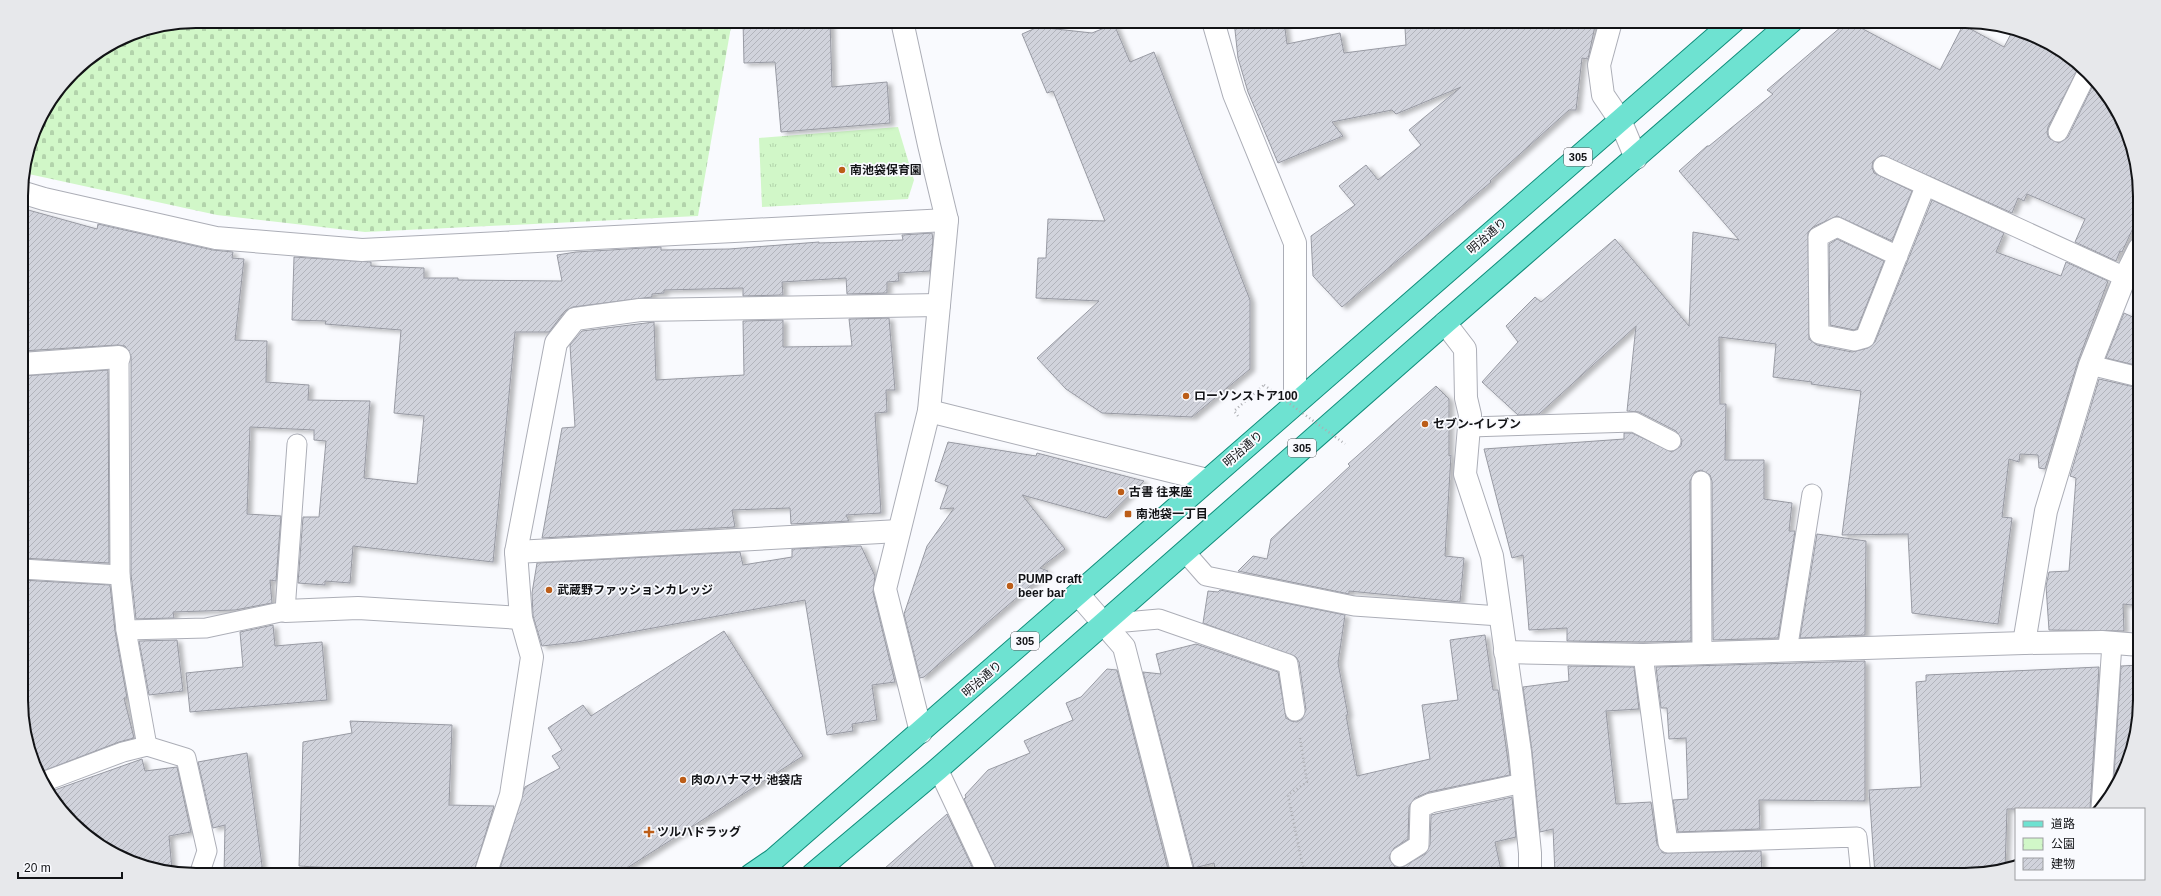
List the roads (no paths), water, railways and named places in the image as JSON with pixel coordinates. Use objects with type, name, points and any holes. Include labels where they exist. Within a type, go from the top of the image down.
[{"type":"main road","name":"明治通り","points":[[761,868],[921,732],[1295,403],[1726,28]]},
{"type":"main road","name":"305","points":[[820,868],[938,769],[1445,323],[1784,28]]},
{"type":"street","points":[[904,28],[947,220],[929,412],[885,589],[921,732]]},
{"type":"street","points":[[1215,28],[1234,94],[1295,243],[1295,403]]},
{"type":"street","points":[[1609,28],[1599,65],[1603,94],[1620,120],[1636,158]]},
{"type":"street","points":[[28,194],[216,238],[362,250],[947,220]]},
{"type":"street","points":[[2024,644],[2046,511],[2090,365],[2125,277],[2133,261]]},
{"type":"street","points":[[487,868],[511,795],[525,714],[532,657],[521,618],[516,552],[556,343],[574,319],[640,310],[939,305]]},
{"type":"street","points":[[1445,323],[1465,349],[1470,427],[1465,474],[1492,556],[1523,783],[1530,852],[1530,868]]},
{"type":"street","points":[[28,364],[119,357]]},
{"type":"street","points":[[929,412],[1207,480]]},
{"type":"street","points":[[516,552],[899,531]]},
{"type":"street","points":[[1078,594],[1124,647],[1181,868]]},
{"type":"street","points":[[285,611],[358,608],[521,618]]},
{"type":"street","points":[[1506,652],[1643,655],[2024,644],[2112,643],[2133,644]]},
{"type":"lane","points":[[2058,132],[2085,78]]},
{"type":"lane","points":[[1883,166],[1925,187],[2125,277]]},
{"type":"lane","points":[[1898,256],[1837,227],[1818,237],[1819,334],[1854,341],[1865,338],[1898,256],[1925,187]]},
{"type":"lane","points":[[119,357],[120,575],[126,630],[146,746]]},
{"type":"lane","points":[[2090,365],[2133,376]]},
{"type":"lane","points":[[1470,427],[1634,422],[1671,441]]},
{"type":"lane","points":[[126,630],[206,628],[285,611],[297,444]]},
{"type":"lane","points":[[1701,481],[1702,654]]},
{"type":"lane","points":[[1788,651],[1812,494]]},
{"type":"lane","points":[[1185,552],[1206,576],[1354,606],[1500,616]]},
{"type":"lane","points":[[28,569],[120,575]]},
{"type":"lane","points":[[1103,624],[1159,619],[1288,664],[1295,711]]},
{"type":"lane","points":[[2102,797],[2112,643]]},
{"type":"lane","points":[[1643,655],[1668,843],[1857,837],[1860,868]]},
{"type":"lane","points":[[49,780],[123,752],[146,746],[186,758],[206,851],[201,868]]},
{"type":"lane","points":[[938,769],[985,868]]},
{"type":"lane","points":[[1400,857],[1418,845],[1420,808],[1431,803],[1523,783]]},
{"type":"place","name":"南池袋保育園","points":[[842,170]]},
{"type":"place","name":"ローソンストア100","points":[[1186,396]]},
{"type":"place","name":"セブン-イレブン","points":[[1425,424]]},
{"type":"place","name":"古書 往来座","points":[[1121,492]]},
{"type":"place","name":"南池袋一丁目","points":[[1128,514]]},
{"type":"place","name":"PUMP craft beer bar","points":[[1010,586]]},
{"type":"place","name":"武蔵野ファッションカレッジ","points":[[549,590]]},
{"type":"place","name":"肉のハナマサ 池袋店","points":[[683,780]]},
{"type":"place","name":"ツルハドラッグ","points":[[649,832]]}]
